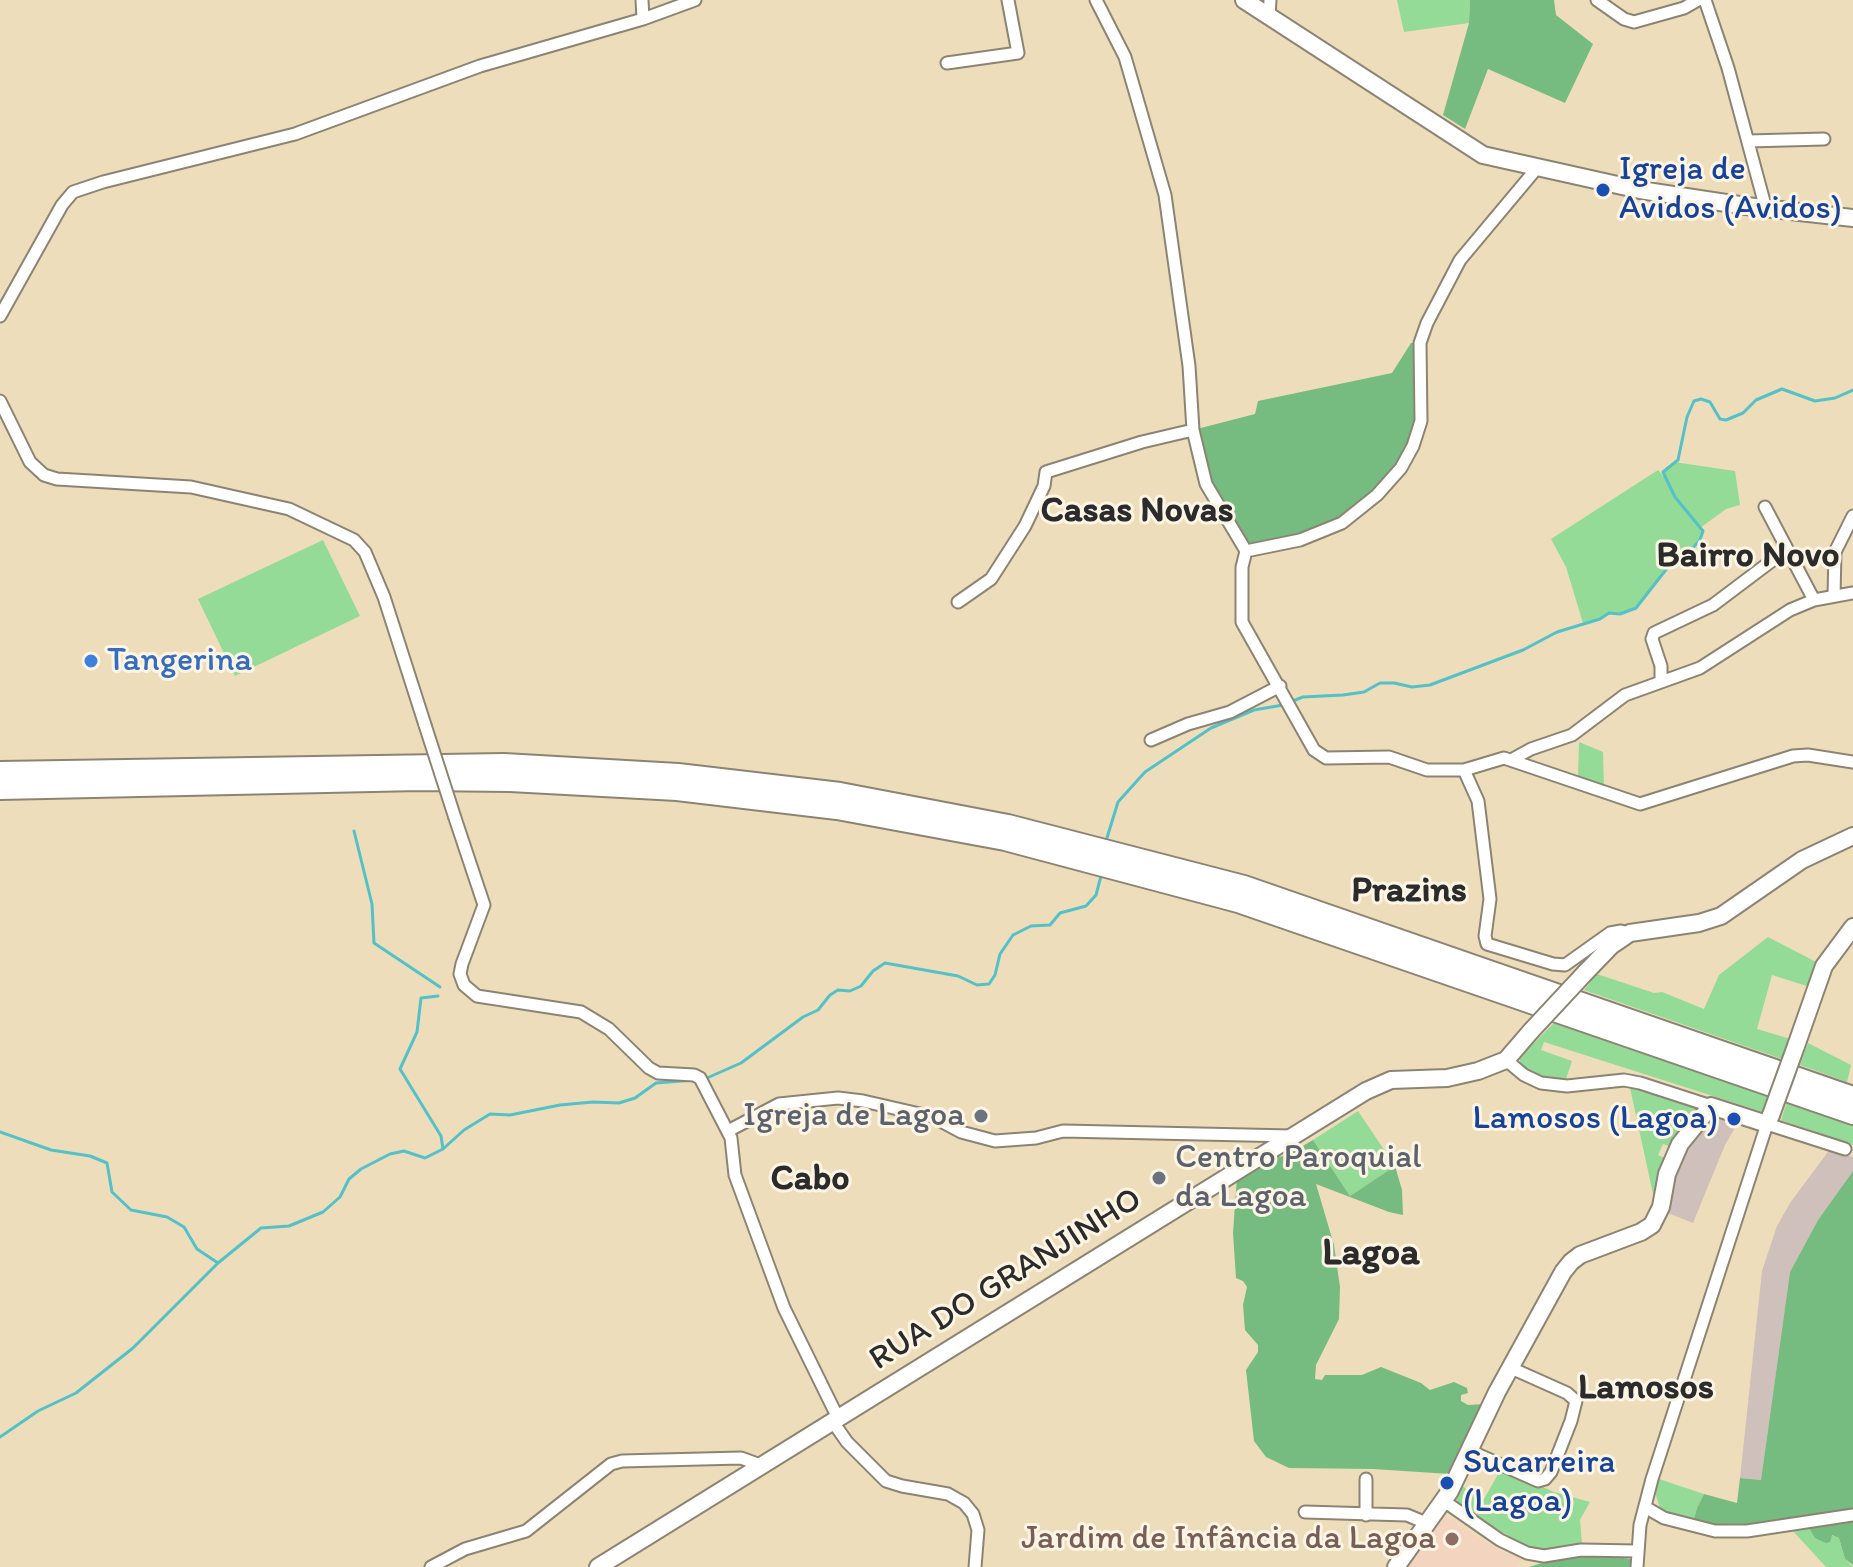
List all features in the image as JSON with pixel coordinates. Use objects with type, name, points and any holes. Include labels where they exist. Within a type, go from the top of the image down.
[{"type":"highway","points":[[0,772],[504,764],[678,774],[826,791],[1006,832],[1241,894],[1853,1097]]},
{"type":"highway","points":[[0,789],[404,780],[510,781],[677,790],[1006,832]]},
{"type":"highway","points":[[1241,894],[1853,1114]]},
{"type":"street","points":[[642,0],[643,19]]},
{"type":"street","points":[[0,316],[62,205],[73,192],[295,134],[480,66],[643,19],[695,0]]},
{"type":"street","points":[[947,63],[1018,53],[1008,0]]},
{"type":"street","points":[[1096,0],[1125,57],[1165,195],[1189,366],[1193,430],[1206,484],[1246,551],[1242,567],[1242,622],[1251,643],[1280,686],[1314,750],[1326,758],[1389,757],[1427,770],[1464,770],[1499,758],[1640,804],[1793,756],[1808,755],[1853,762]]},
{"type":"street","points":[[1244,0],[1269,8],[1470,149],[1489,157],[1640,190],[1851,219]]},
{"type":"street","points":[[1597,0],[1624,19],[1634,22],[1684,8],[1698,0]]},
{"type":"street","points":[[1705,0],[1728,68],[1766,209]]},
{"type":"street","points":[[1748,141],[1824,139]]},
{"type":"street","points":[[1246,551],[1300,540],[1342,523],[1377,495],[1401,468],[1413,446],[1421,421],[1420,343],[1427,323],[1460,260],[1537,168]]},
{"type":"street","points":[[0,403],[30,462],[44,475],[57,479],[191,487],[289,509],[354,540],[365,552],[384,597],[484,905],[462,964],[460,974],[464,985],[477,996],[581,1012],[619,1038],[658,1073],[700,1078],[728,1131],[733,1146],[735,1175],[784,1308],[835,1420],[857,1453],[886,1481],[948,1494],[964,1503],[973,1514],[978,1530],[975,1567]]},
{"type":"street","points":[[958,602],[991,579],[1025,526],[1044,486],[1046,472],[1130,445],[1193,430]]},
{"type":"street","points":[[1765,507],[1814,600]]},
{"type":"street","points":[[1834,596],[1835,552],[1853,516]]},
{"type":"street","points":[[1661,681],[1661,666],[1652,639],[1654,633],[1713,605],[1786,550]]},
{"type":"street","points":[[1511,760],[1531,749],[1572,735],[1612,702],[1661,681],[1695,671],[1777,618],[1814,600],[1853,593]]},
{"type":"street","points":[[1151,740],[1188,724],[1230,712],[1280,686]]},
{"type":"street","points":[[1464,770],[1478,801],[1490,899],[1485,936],[1487,944],[1560,966],[1569,964],[1610,933],[1699,923],[1721,916],[1802,860],[1853,836]]},
{"type":"street","points":[[1637,1567],[1645,1507],[1769,1120],[1824,966],[1853,927]]},
{"type":"street","points":[[1630,933],[1611,946],[1506,1060],[1524,1075],[1541,1083],[1567,1086],[1624,1080],[1640,1083],[1711,1106],[1769,1120],[1845,1149]]},
{"type":"street","name":"RUA DO GRANJINHO","points":[[598,1567],[1383,1083],[1399,1079],[1447,1078],[1506,1060]]},
{"type":"street","points":[[728,1131],[779,1104],[838,1098],[933,1117],[961,1132],[995,1141],[1036,1138],[1063,1131],[1292,1137]]},
{"type":"street","points":[[1396,1567],[1444,1501],[1483,1418],[1563,1272],[1580,1255],[1652,1225],[1661,1207],[1667,1174],[1680,1144],[1711,1106]]},
{"type":"street","points":[[1470,1451],[1538,1481],[1551,1472],[1576,1401],[1567,1393],[1511,1368]]},
{"type":"street","points":[[431,1567],[465,1549],[526,1531],[611,1464],[622,1461],[741,1458],[763,1466]]},
{"type":"street","points":[[1366,1479],[1366,1515]]},
{"type":"street","points":[[1444,1501],[1488,1532],[1527,1553],[1544,1556],[1581,1550],[1637,1551]]},
{"type":"street","points":[[1645,1507],[1664,1518],[1715,1531],[1747,1531],[1853,1515]]},
{"type":"street","points":[[1305,1512],[1407,1515],[1426,1523]]},
{"type":"shaded area","points":[[1716,1113],[1739,1121],[1725,1145],[1693,1223],[1665,1212],[1666,1203],[1685,1144]]},
{"type":"shaded area","points":[[1830,1149],[1853,1157],[1853,1171],[1818,1220],[1790,1272],[1761,1480],[1740,1478],[1762,1271],[1777,1226]]},
{"type":"shaded area","name":"Jardim de Infância da Lagoa","points":[[1441,1515],[1456,1521],[1506,1554],[1522,1560],[1518,1567],[1405,1567]]},
{"type":"green space","points":[[1397,0],[1470,0],[1469,23],[1404,32]]},
{"type":"green space","points":[[1470,0],[1554,0],[1556,15],[1593,44],[1565,103],[1488,69],[1465,129],[1443,115],[1469,23]]},
{"type":"green space","points":[[1411,343],[1420,343],[1421,421],[1401,468],[1342,523],[1246,551],[1206,484],[1193,430],[1255,414],[1258,401],[1392,373]]},
{"type":"green space","points":[[1674,462],[1735,471],[1740,505],[1726,509],[1700,528],[1703,531],[1700,540],[1672,562],[1636,608],[1620,614],[1609,613],[1583,623],[1566,567],[1551,539],[1658,470],[1663,476],[1665,468]]},
{"type":"green space","points":[[323,540],[360,616],[235,676],[198,599]]},
{"type":"green space","points":[[1579,742],[1603,752],[1604,788],[1578,777]]},
{"type":"green space","points":[[1768,937],[1820,964],[1810,987],[1772,975],[1757,1029],[1794,1040],[1788,1061],[1584,990],[1597,974],[1654,993],[1662,992],[1704,1009],[1719,975]]},
{"type":"green space","points":[[1557,1020],[1774,1095],[1766,1113],[1544,1042],[1541,1050],[1572,1061],[1566,1079],[1541,1077],[1523,1066],[1520,1057]]},
{"type":"green space","points":[[1808,1043],[1851,1065],[1847,1082],[1800,1065]]},
{"type":"green space","points":[[1630,1088],[1697,1107],[1674,1148],[1663,1144],[1658,1155],[1669,1160],[1655,1203]]},
{"type":"green space","points":[[1788,1099],[1853,1122],[1853,1145],[1781,1120]]},
{"type":"green space","points":[[1358,1111],[1395,1166],[1350,1196],[1313,1140]]},
{"type":"green space","points":[[1313,1140],[1350,1196],[1395,1166],[1402,1190],[1403,1215],[1316,1184],[1334,1245],[1340,1287],[1339,1319],[1316,1365],[1315,1379],[1322,1380],[1325,1375],[1362,1375],[1381,1367],[1421,1383],[1430,1390],[1454,1382],[1467,1388],[1468,1393],[1461,1395],[1461,1401],[1468,1405],[1486,1404],[1450,1474],[1289,1468],[1266,1457],[1254,1441],[1246,1370],[1258,1352],[1258,1345],[1245,1330],[1243,1305],[1247,1287],[1236,1278],[1233,1233],[1237,1177],[1266,1158],[1285,1156]]},
{"type":"green space","points":[[1853,1171],[1853,1510],[1733,1526],[1693,1522],[1704,1494],[1737,1503],[1740,1478],[1761,1480],[1790,1272],[1818,1220]]},
{"type":"green space","points":[[1501,1469],[1554,1492],[1590,1502],[1580,1520],[1582,1544],[1546,1550],[1529,1548],[1460,1507],[1456,1499],[1460,1485],[1484,1499]]},
{"type":"green space","points":[[1659,1479],[1704,1494],[1693,1522],[1670,1517],[1660,1509],[1655,1492]]},
{"type":"green space","points":[[1853,1522],[1853,1565],[1845,1559],[1839,1538],[1832,1535],[1830,1542],[1826,1543],[1815,1538],[1808,1526]]},
{"type":"green space","points":[[1808,1526],[1839,1538],[1845,1559],[1853,1567],[1826,1567],[1792,1530]]},
{"type":"green space","points":[[1596,1554],[1630,1559],[1633,1567],[1529,1567],[1551,1560]]},
{"type":"waterway","points":[[1290,702],[1303,697],[1364,692],[1380,683],[1412,687],[1430,685],[1523,650],[1557,632],[1600,619],[1609,613],[1620,614],[1636,608],[1672,562],[1700,540],[1703,531],[1675,497],[1663,472],[1678,460],[1687,417],[1694,401],[1701,399],[1710,402],[1720,419],[1726,420],[1743,413],[1756,400],[1782,389],[1815,401],[1835,398],[1853,390]]},
{"type":"waterway","points":[[1106,841],[1118,802],[1145,772],[1211,728],[1254,710],[1283,705]]},
{"type":"waterway","points":[[354,831],[372,904],[374,943],[440,987]]},
{"type":"waterway","points":[[707,1078],[741,1063],[803,1017],[818,1010],[838,990],[850,991],[861,986],[873,971],[885,963],[958,976],[977,985],[989,984],[995,975],[1000,954],[1013,935],[1031,926],[1050,925],[1060,913],[1086,906],[1096,895],[1102,872]]},
{"type":"waterway","points":[[438,996],[421,998],[417,1032],[400,1069],[441,1136],[443,1149]]},
{"type":"waterway","points":[[0,1437],[38,1411],[76,1393],[133,1348],[218,1263],[261,1228],[289,1226],[323,1212],[340,1197],[349,1179],[390,1154],[404,1151],[425,1158],[443,1149],[464,1130],[490,1114],[510,1115],[593,1102],[619,1103],[635,1098],[656,1083],[695,1080]]},
{"type":"waterway","points":[[0,1132],[51,1150],[90,1156],[107,1163],[112,1192],[131,1210],[167,1217],[184,1227],[197,1249],[218,1263]]},
{"type":"place","name":"Igreja de Avidos (Avidos)","points":[[1603,190]]},
{"type":"place","name":"Tangerina","points":[[91,661]]},
{"type":"place","name":"Igreja de Lagoa","points":[[981,1116]]},
{"type":"place","name":"Lamosos (Lagoa)","points":[[1734,1119]]},
{"type":"place","name":"Centro Paroquial da Lagoa","points":[[1159,1178]]},
{"type":"place","name":"Sucarreira (Lagoa)","points":[[1447,1483]]},
{"type":"place","name":"Jardim de Infância da Lagoa","points":[[1452,1539]]},
{"type":"district","name":"Casas Novas","points":[[1137,512]]},
{"type":"district","name":"Bairro Novo","points":[[1748,557]]},
{"type":"district","name":"Prazins","points":[[1409,892]]},
{"type":"district","name":"Cabo","points":[[810,1180]]},
{"type":"district","name":"Lagoa","points":[[1371,1254]]},
{"type":"district","name":"Lamosos","points":[[1646,1389]]}]
